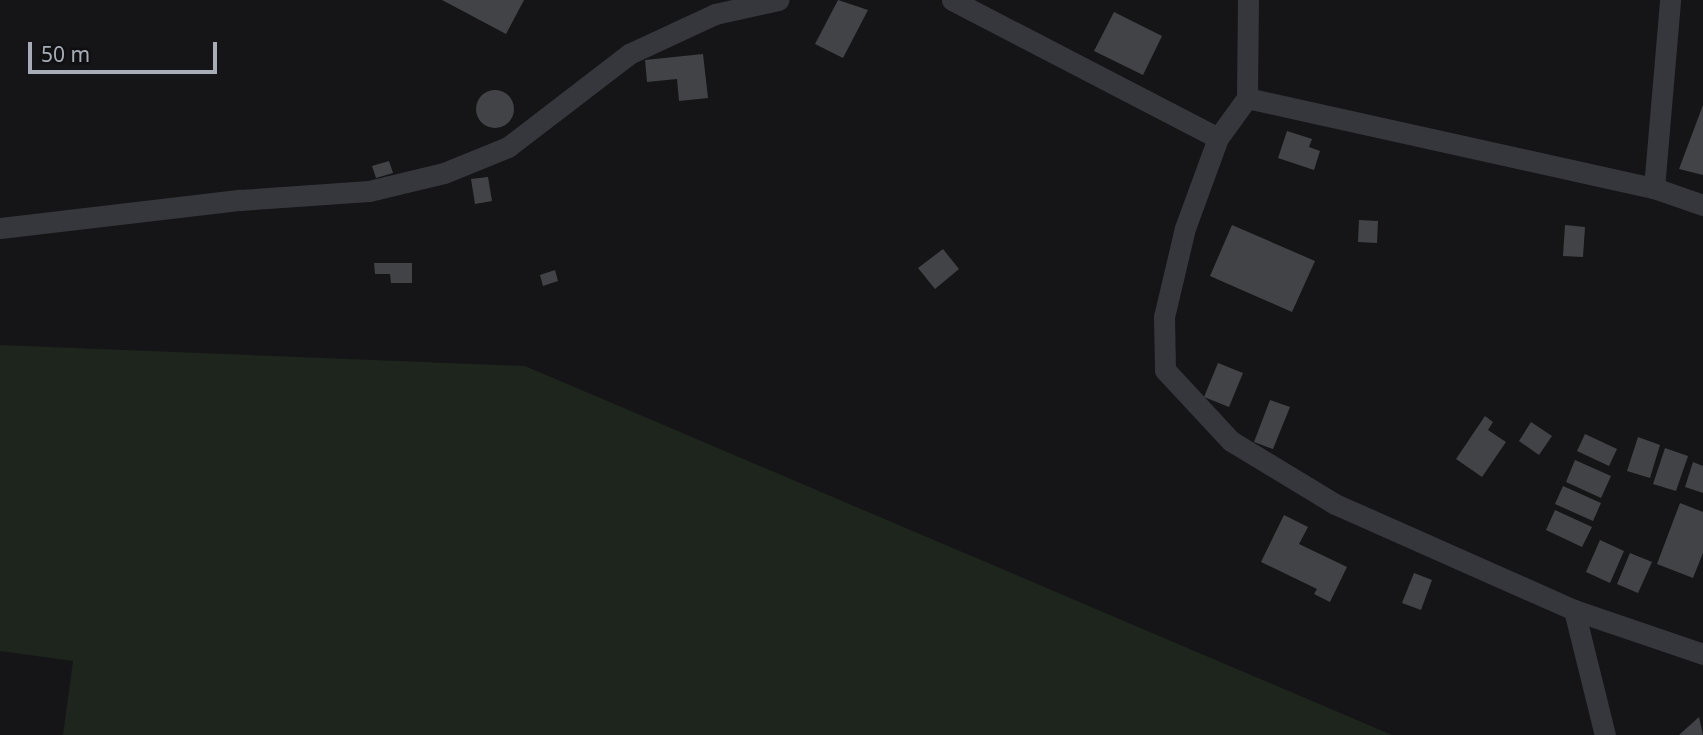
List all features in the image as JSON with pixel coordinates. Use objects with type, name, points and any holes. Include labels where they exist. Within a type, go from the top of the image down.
[{"type":"street","points":[[0,228],[240,200],[369,191],[444,173],[508,147],[629,54],[715,13],[778,0]]},
{"type":"street","points":[[952,0],[1218,138]]},
{"type":"street","points":[[1248,0],[1247,98],[1218,138],[1185,228],[1164,317],[1165,370],[1231,440],[1335,504],[1574,610],[1703,654]]},
{"type":"street","points":[[1654,188],[1670,0]]},
{"type":"street","points":[[1247,98],[1654,188],[1703,205]]},
{"type":"street","points":[[1574,610],[1605,735]]},
{"type":"shaded area","points":[[0,345],[525,366],[1392,735],[63,735],[73,661],[0,651]]},
{"type":"building","points":[[442,0],[524,0],[506,34]]},
{"type":"building","points":[[838,0],[868,10],[843,58],[815,44]]},
{"type":"building","points":[[1114,12],[1162,36],[1143,75],[1094,51]]},
{"type":"building","points":[[703,54],[708,98],[679,101],[677,79],[647,82],[645,60]]},
{"type":"building","points":[[495,90],[509,95],[514,109],[509,123],[495,128],[481,123],[476,109],[481,95]]},
{"type":"building","points":[[1703,105],[1703,175],[1679,169]]},
{"type":"building","points":[[1287,131],[1312,139],[1309,147],[1320,151],[1314,170],[1278,158]]},
{"type":"building","points":[[389,161],[393,173],[376,178],[372,166]]},
{"type":"building","points":[[488,177],[492,201],[475,204],[471,179]]},
{"type":"building","points":[[1359,220],[1378,221],[1377,243],[1358,242]]},
{"type":"building","points":[[1232,225],[1315,261],[1292,312],[1210,276]]},
{"type":"building","points":[[1565,225],[1585,227],[1583,257],[1563,256]]},
{"type":"building","points":[[943,249],[959,269],[935,289],[918,268]]},
{"type":"building","points":[[374,263],[412,263],[412,283],[391,283],[390,274],[375,274]]},
{"type":"building","points":[[555,270],[558,281],[543,286],[540,275]]},
{"type":"building","points":[[1218,363],[1243,373],[1229,407],[1204,397]]},
{"type":"building","points":[[1270,400],[1290,407],[1273,449],[1254,442]]},
{"type":"building","points":[[1485,416],[1493,422],[1488,430],[1506,442],[1482,477],[1456,459]]},
{"type":"building","points":[[1531,422],[1552,436],[1539,455],[1519,441]]},
{"type":"building","points":[[1585,434],[1617,449],[1609,466],[1577,451]]},
{"type":"building","points":[[1638,437],[1660,445],[1650,478],[1627,471]]},
{"type":"building","points":[[1665,448],[1688,456],[1676,491],[1653,484]]},
{"type":"building","points":[[1575,460],[1611,476],[1601,498],[1566,482]]},
{"type":"building","points":[[1693,462],[1703,466],[1703,493],[1685,487]]},
{"type":"building","points":[[1563,486],[1601,503],[1593,521],[1555,504]]},
{"type":"building","points":[[1680,503],[1703,512],[1703,553],[1693,578],[1657,564]]},
{"type":"building","points":[[1555,510],[1592,527],[1582,547],[1546,530]]},
{"type":"building","points":[[1284,515],[1308,527],[1299,544],[1347,567],[1330,602],[1314,594],[1317,589],[1261,562]]},
{"type":"building","points":[[1600,540],[1624,551],[1610,583],[1586,572]]},
{"type":"building","points":[[1630,553],[1652,562],[1638,593],[1617,584]]},
{"type":"building","points":[[1414,573],[1432,580],[1421,610],[1402,603]]},
{"type":"building","points":[[1699,717],[1703,735],[1679,735]]}]
